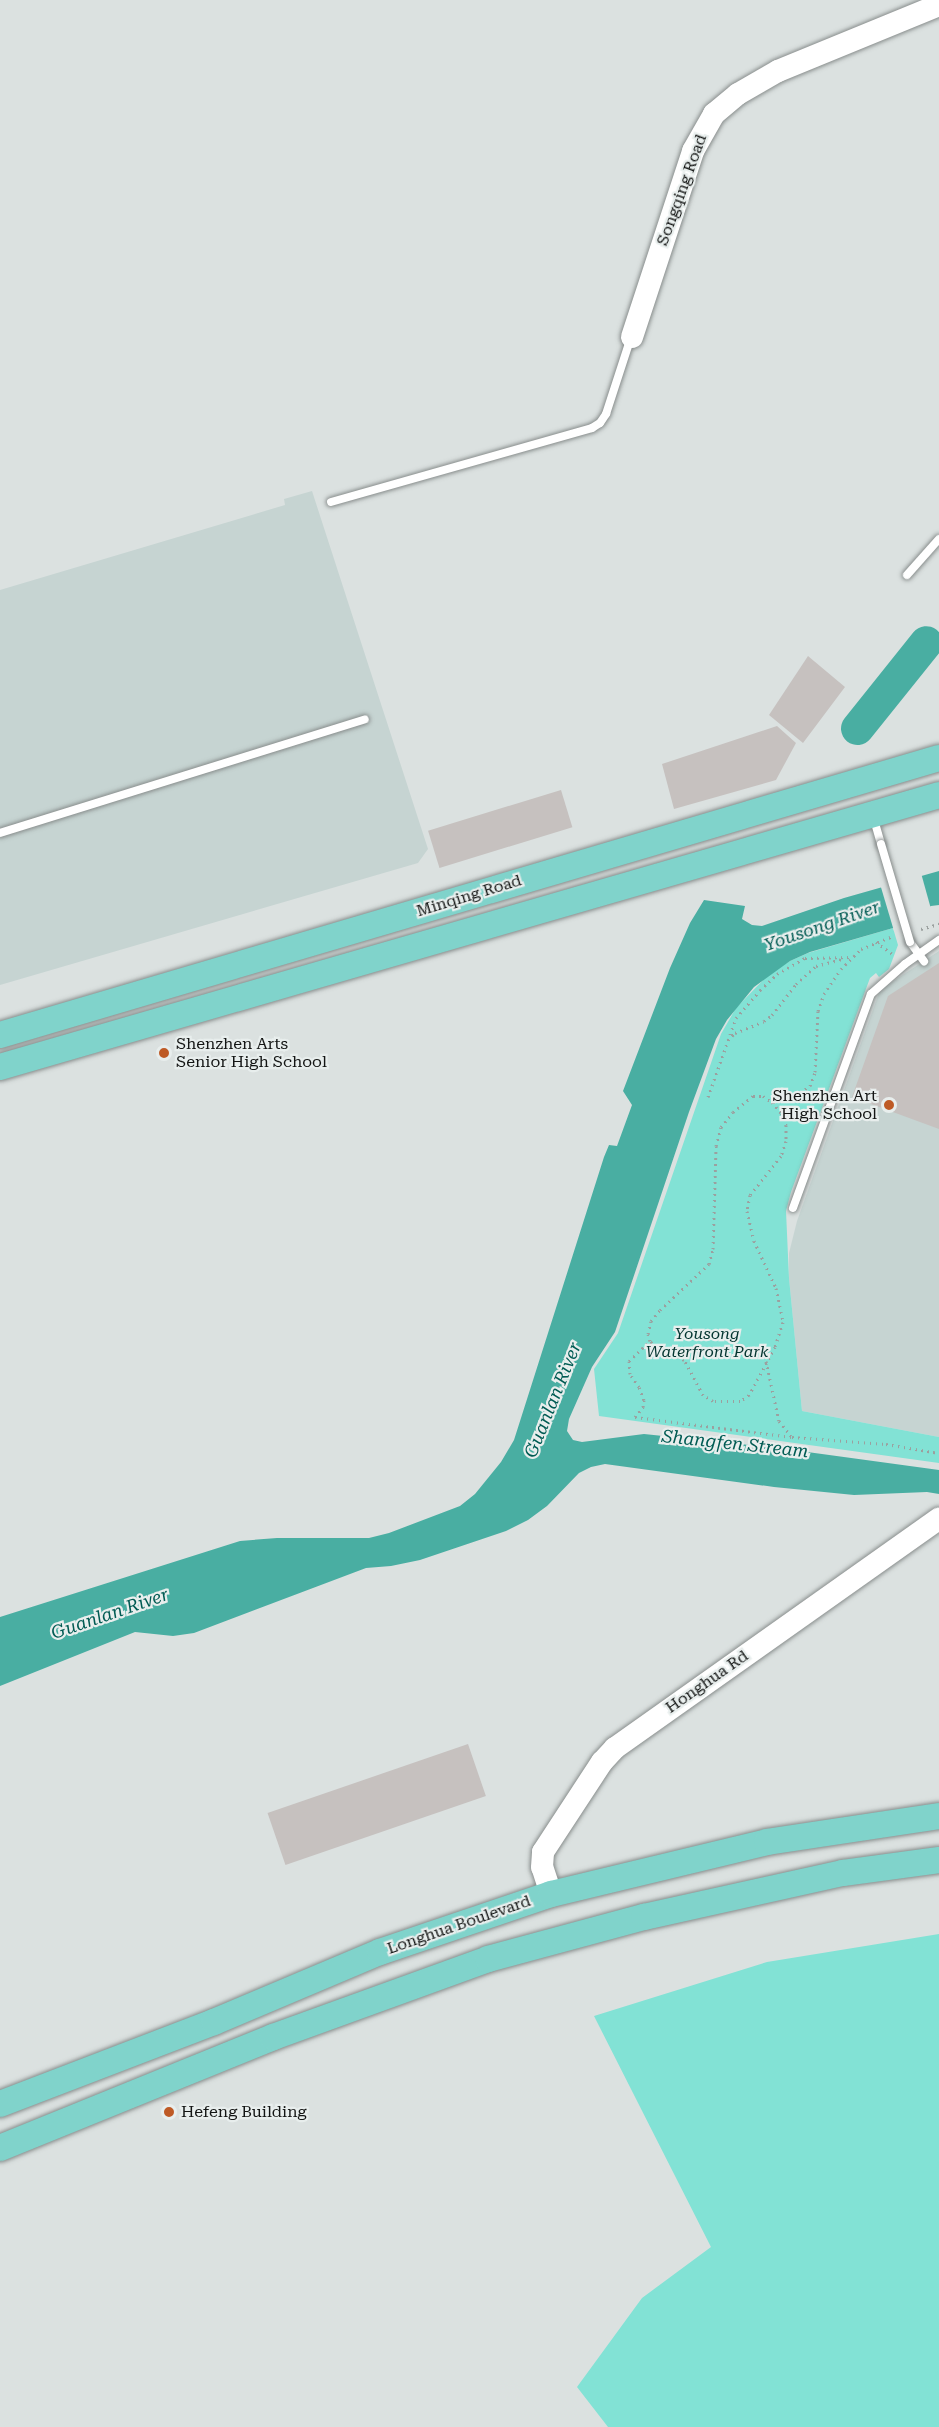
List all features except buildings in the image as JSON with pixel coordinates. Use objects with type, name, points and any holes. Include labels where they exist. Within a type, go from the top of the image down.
[{"type":"main road","name":"Minqing Road","points":[[0,1035],[939,758]]},
{"type":"main road","name":"Minqing Road","points":[[0,1067],[939,795]]},
{"type":"main road","name":"Longhua Boulevard","points":[[0,2104],[214,2022],[380,1952],[551,1894],[767,1842],[939,1816]]},
{"type":"main road","points":[[0,2148],[273,2037],[488,1959],[644,1917],[843,1873],[939,1860]]},
{"type":"street","name":"Songqing Road","points":[[632,337],[693,151],[714,114],[738,94],[778,71],[939,5]]},
{"type":"street","name":"Honghua Rd","points":[[551,1894],[542,1867],[543,1852],[602,1762],[615,1748],[939,1519]]},
{"type":"lane","points":[[331,502],[592,428],[600,423],[606,414],[632,337]]},
{"type":"lane","points":[[907,576],[939,539]]},
{"type":"lane","points":[[0,833],[365,719]]},
{"type":"lane","points":[[872,814],[910,942],[921,958]]},
{"type":"lane","points":[[793,1208],[871,994],[921,958],[939,940]]},
{"type":"path","points":[[727,1041],[735,1033],[764,1021],[772,1015],[796,984],[816,966],[851,957],[876,942],[897,957]]},
{"type":"path","points":[[708,1097],[736,1018],[746,1004],[788,966],[805,958],[851,957]]},
{"type":"path","points":[[772,1102],[790,1099],[810,1086],[815,1072],[818,1011],[833,980],[851,957]]},
{"type":"path","points":[[650,1341],[684,1359],[704,1395],[713,1401],[740,1401],[749,1395],[755,1387],[766,1359],[775,1347],[781,1328],[781,1307],[771,1274],[752,1235],[747,1211],[750,1195],[782,1156],[786,1141],[786,1125],[781,1113],[772,1102],[763,1096],[753,1096],[733,1112],[721,1127],[717,1146],[713,1249],[709,1264],[651,1321],[650,1341],[629,1361],[630,1374],[644,1400],[643,1407],[635,1417],[792,1437],[886,1444],[939,1453]]},
{"type":"path","points":[[766,1359],[779,1421],[792,1437]]},
{"type":"shaded area","points":[[312,491],[428,849],[418,863],[0,985],[0,590],[285,505],[284,499]]},
{"type":"shaded area","name":"Shenzhen Art High School","points":[[939,951],[939,1437],[802,1411],[789,1278],[789,1253],[797,1221],[880,990]]},
{"type":"green space","name":"Yousong Waterfront Park","points":[[893,928],[898,945],[889,969],[879,977],[876,973],[870,978],[791,1192],[786,1211],[789,1278],[802,1411],[939,1437],[939,1463],[599,1416],[594,1369],[618,1333],[721,1034],[736,1008],[769,974],[790,961],[808,953]]},
{"type":"green space","points":[[939,1934],[939,2427],[608,2427],[577,2387],[642,2298],[711,2247],[594,2016],[767,1962]]},
{"type":"water","points":[[939,871],[939,905],[931,906],[893,928],[810,952],[790,961],[754,987],[727,1020],[716,1039],[689,1112],[615,1332],[592,1367],[569,1419],[567,1431],[573,1440],[582,1442],[644,1434],[778,1448],[939,1470],[939,1494],[927,1492],[854,1495],[774,1487],[605,1464],[579,1473],[547,1506],[528,1520],[506,1531],[420,1560],[366,1568],[194,1633],[173,1636],[135,1632],[0,1686],[0,1617],[240,1541],[277,1538],[369,1538],[389,1533],[460,1506],[475,1494],[501,1462],[514,1440],[604,1157],[609,1145],[617,1146],[632,1105],[623,1091],[670,968],[690,923],[704,900],[745,906],[742,919],[752,925],[762,926],[844,898]]},
{"type":"pier","points":[[921,873],[931,909],[894,931],[880,884]]},
{"type":"waterway","points":[[857,728],[926,642]]},
{"type":"place","name":"Shenzhen Arts Senior High School","points":[[164,1053]]},
{"type":"place","name":"Shenzhen Art High School","points":[[889,1105]]},
{"type":"place","name":"Hefeng Building","points":[[169,2112]]},
{"type":"water label","name":"Yousong River","points":[[822,926]]},
{"type":"water label","name":"Guanlan River","points":[[553,1400]]},
{"type":"water label","name":"Shangfen Stream","points":[[735,1444]]},
{"type":"water label","name":"Guanlan River","points":[[110,1614]]}]
